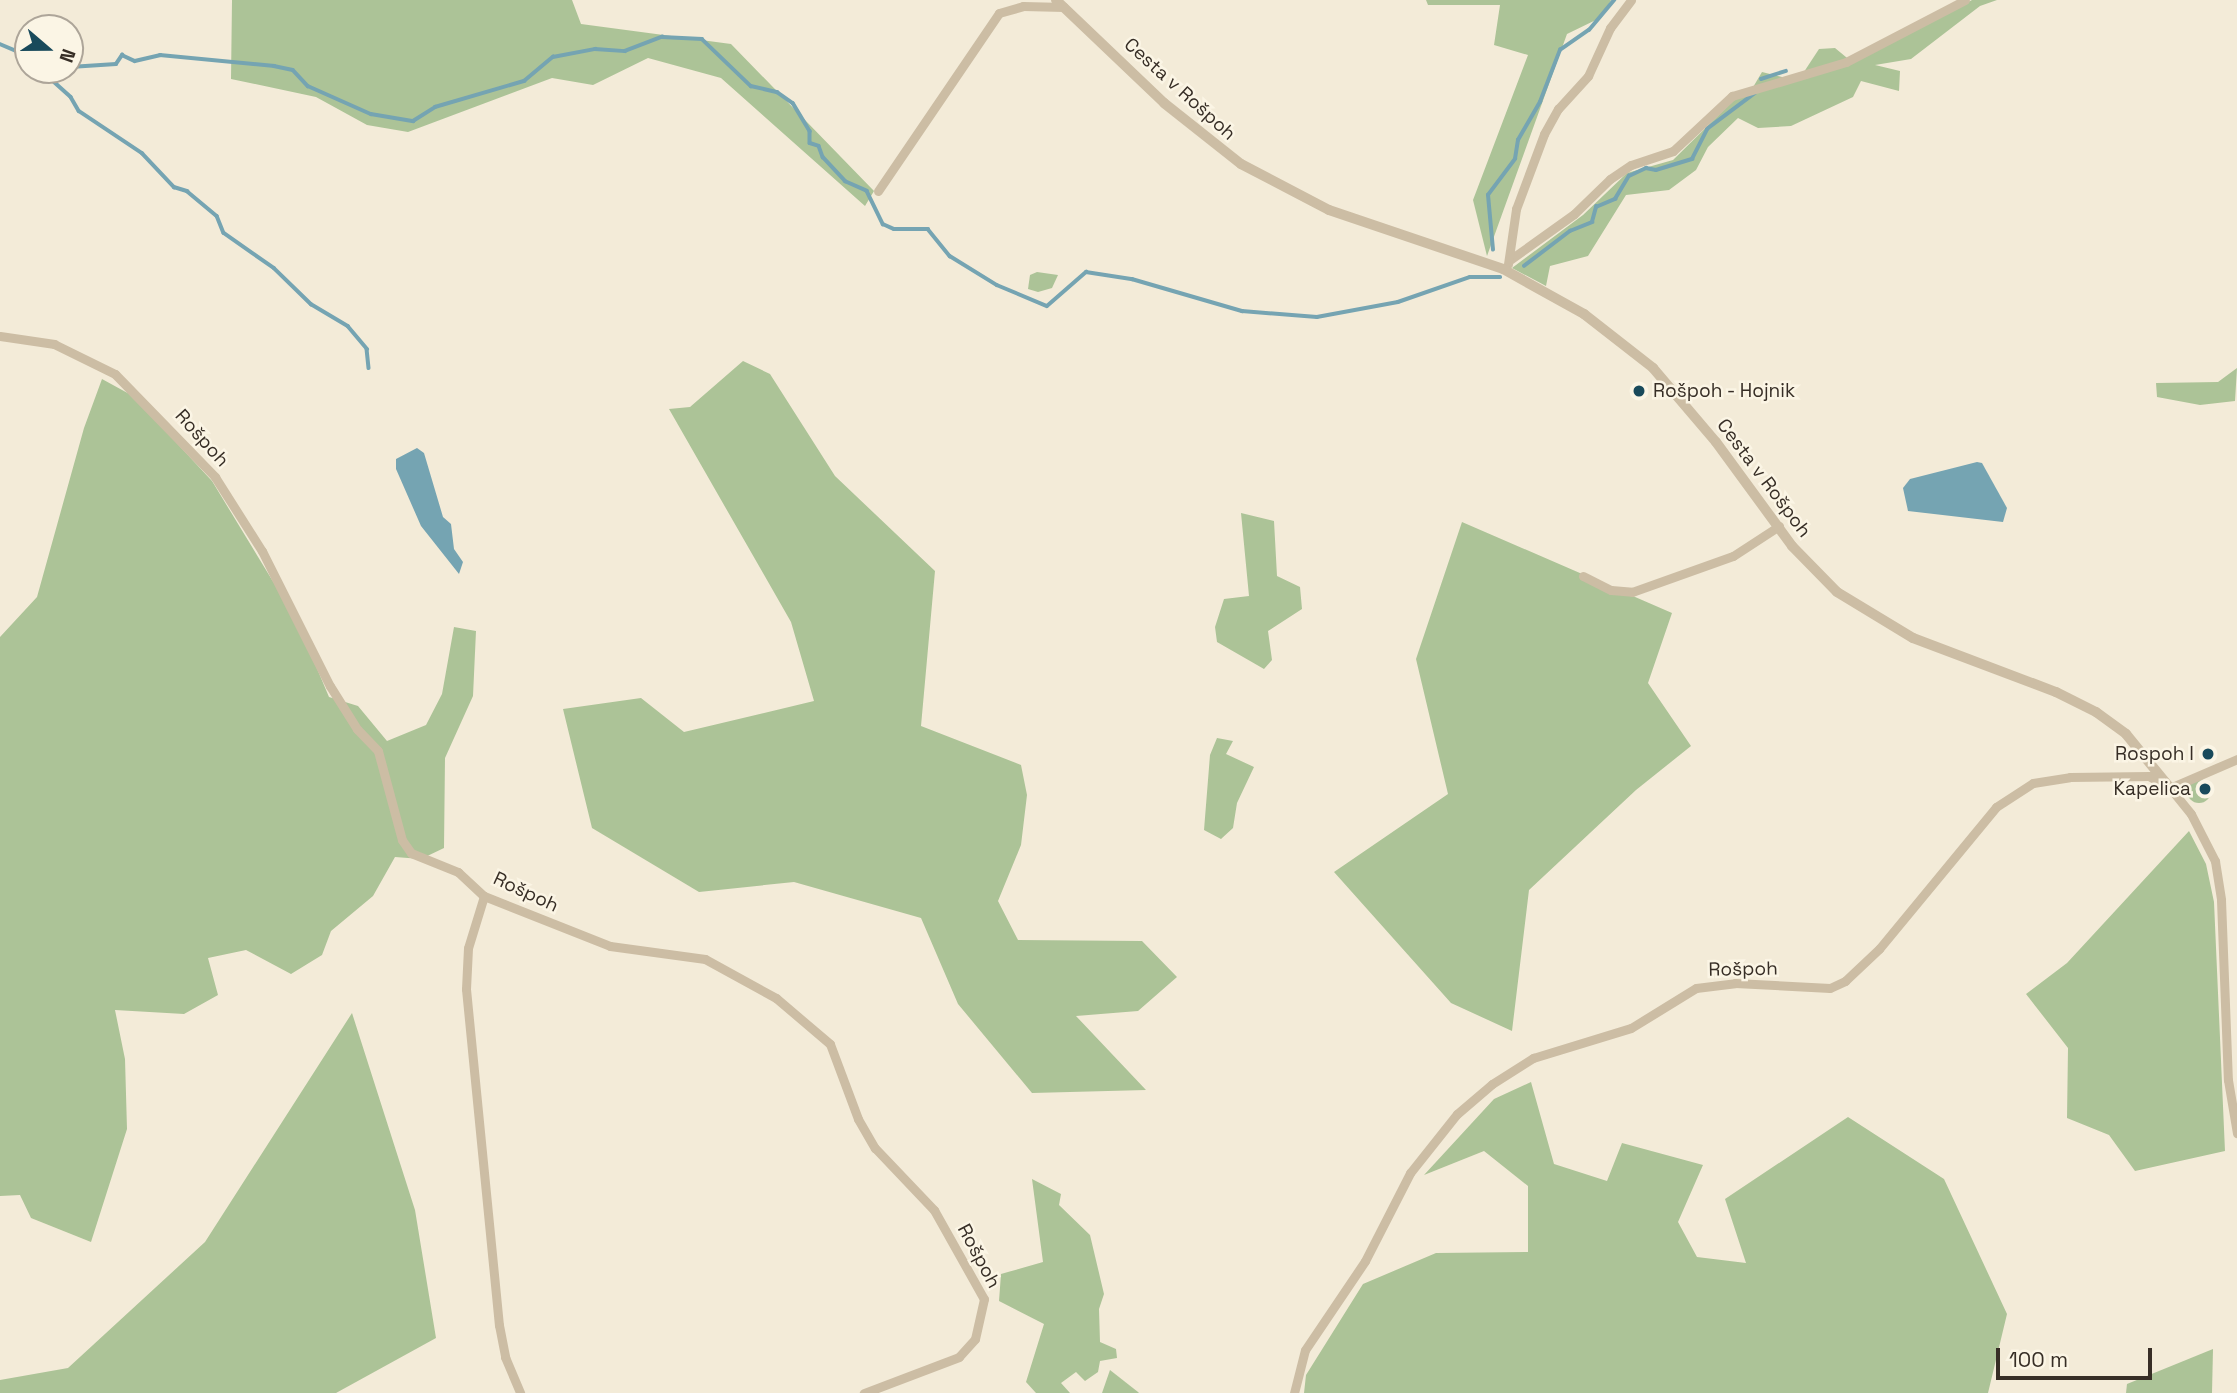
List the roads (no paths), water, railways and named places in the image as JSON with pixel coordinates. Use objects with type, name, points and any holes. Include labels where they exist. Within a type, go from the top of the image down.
[{"type":"street","points":[[1511,259],[1507,253],[1516,209],[1544,134],[1558,109],[1588,76],[1610,29],[1631,0]]},
{"type":"street","points":[[1503,269],[1511,259],[1574,214],[1610,179],[1631,165],[1672,150],[1732,96],[1846,62],[1965,0]]},
{"type":"street","points":[[878,191],[999,13],[1023,6],[1060,4]]},
{"type":"street","name":"Cesta v Rošpoh","points":[[1060,4],[1172,111],[1241,164],[1329,210],[1503,269],[1584,314],[1653,368],[1779,526],[1837,592],[1873,617],[1913,638],[2056,692],[2096,712],[2126,734],[2170,788]]},
{"type":"street","name":"Rošpoh","points":[[0,336],[54,344],[115,374],[215,477],[262,551],[330,686],[357,730],[378,751],[402,841],[411,853],[458,872],[484,896],[610,946],[705,959],[776,998],[830,1044],[858,1119],[875,1148],[934,1210],[984,1298],[975,1339],[959,1357],[864,1393]]},
{"type":"street","points":[[1583,576],[1611,590],[1632,592],[1732,556],[1779,526]]},
{"type":"street","points":[[2237,759],[2170,788],[2191,814],[2215,861],[2221,900],[2228,1080],[2237,1133]]},
{"type":"street","name":"Rošpoh","points":[[1294,1393],[1305,1350],[1365,1261],[1410,1173],[1457,1114],[1492,1084],[1533,1058],[1631,1028],[1696,988],[1735,983],[1830,988],[1845,981],[1879,949],[1996,807],[2033,783],[2070,777],[2149,776],[2170,788]]},
{"type":"street","points":[[484,896],[468,948],[466,989],[499,1325],[505,1357],[520,1393]]},
{"type":"water","points":[[417,448],[424,453],[443,517],[451,524],[454,549],[463,562],[459,574],[421,526],[396,469],[396,459]]},
{"type":"water","points":[[1982,463],[2007,508],[2003,522],[1908,511],[1903,488],[1910,479]]},
{"type":"waterway","points":[[1493,250],[1488,195],[1515,159],[1518,140],[1540,102],[1560,50],[1589,30],[1614,0]]},
{"type":"waterway","points":[[84,66],[116,64],[122,55],[135,61],[160,55],[274,66],[293,70],[308,86],[371,114],[413,121],[435,107],[524,81],[553,57],[595,49],[625,51],[662,37],[702,39],[751,86],[777,92],[793,103],[810,131],[810,143],[819,146],[823,157],[845,181],[867,191],[883,224],[894,229],[928,229],[950,256],[997,285],[1047,306],[1086,272],[1132,279],[1242,311],[1317,317],[1398,302],[1470,277],[1500,277]]},
{"type":"waterway","points":[[0,44],[14,50]]},
{"type":"waterway","points":[[1761,79],[1786,71]]},
{"type":"waterway","points":[[57,84],[71,97],[79,111],[142,153],[174,187],[187,191],[217,216],[224,233],[274,268],[311,304],[348,326],[367,349],[369,368]]},
{"type":"waterway","points":[[1524,266],[1570,231],[1592,222],[1596,207],[1615,199],[1629,176],[1646,168],[1656,170],[1692,159],[1707,129],[1755,93]]},
{"type":"place","name":"Rošpoh - Hojnik","points":[[1639,391]]},
{"type":"place","name":"Rospoh I","points":[[2208,754]]},
{"type":"place","name":"Kapelica","points":[[2205,789]]}]
